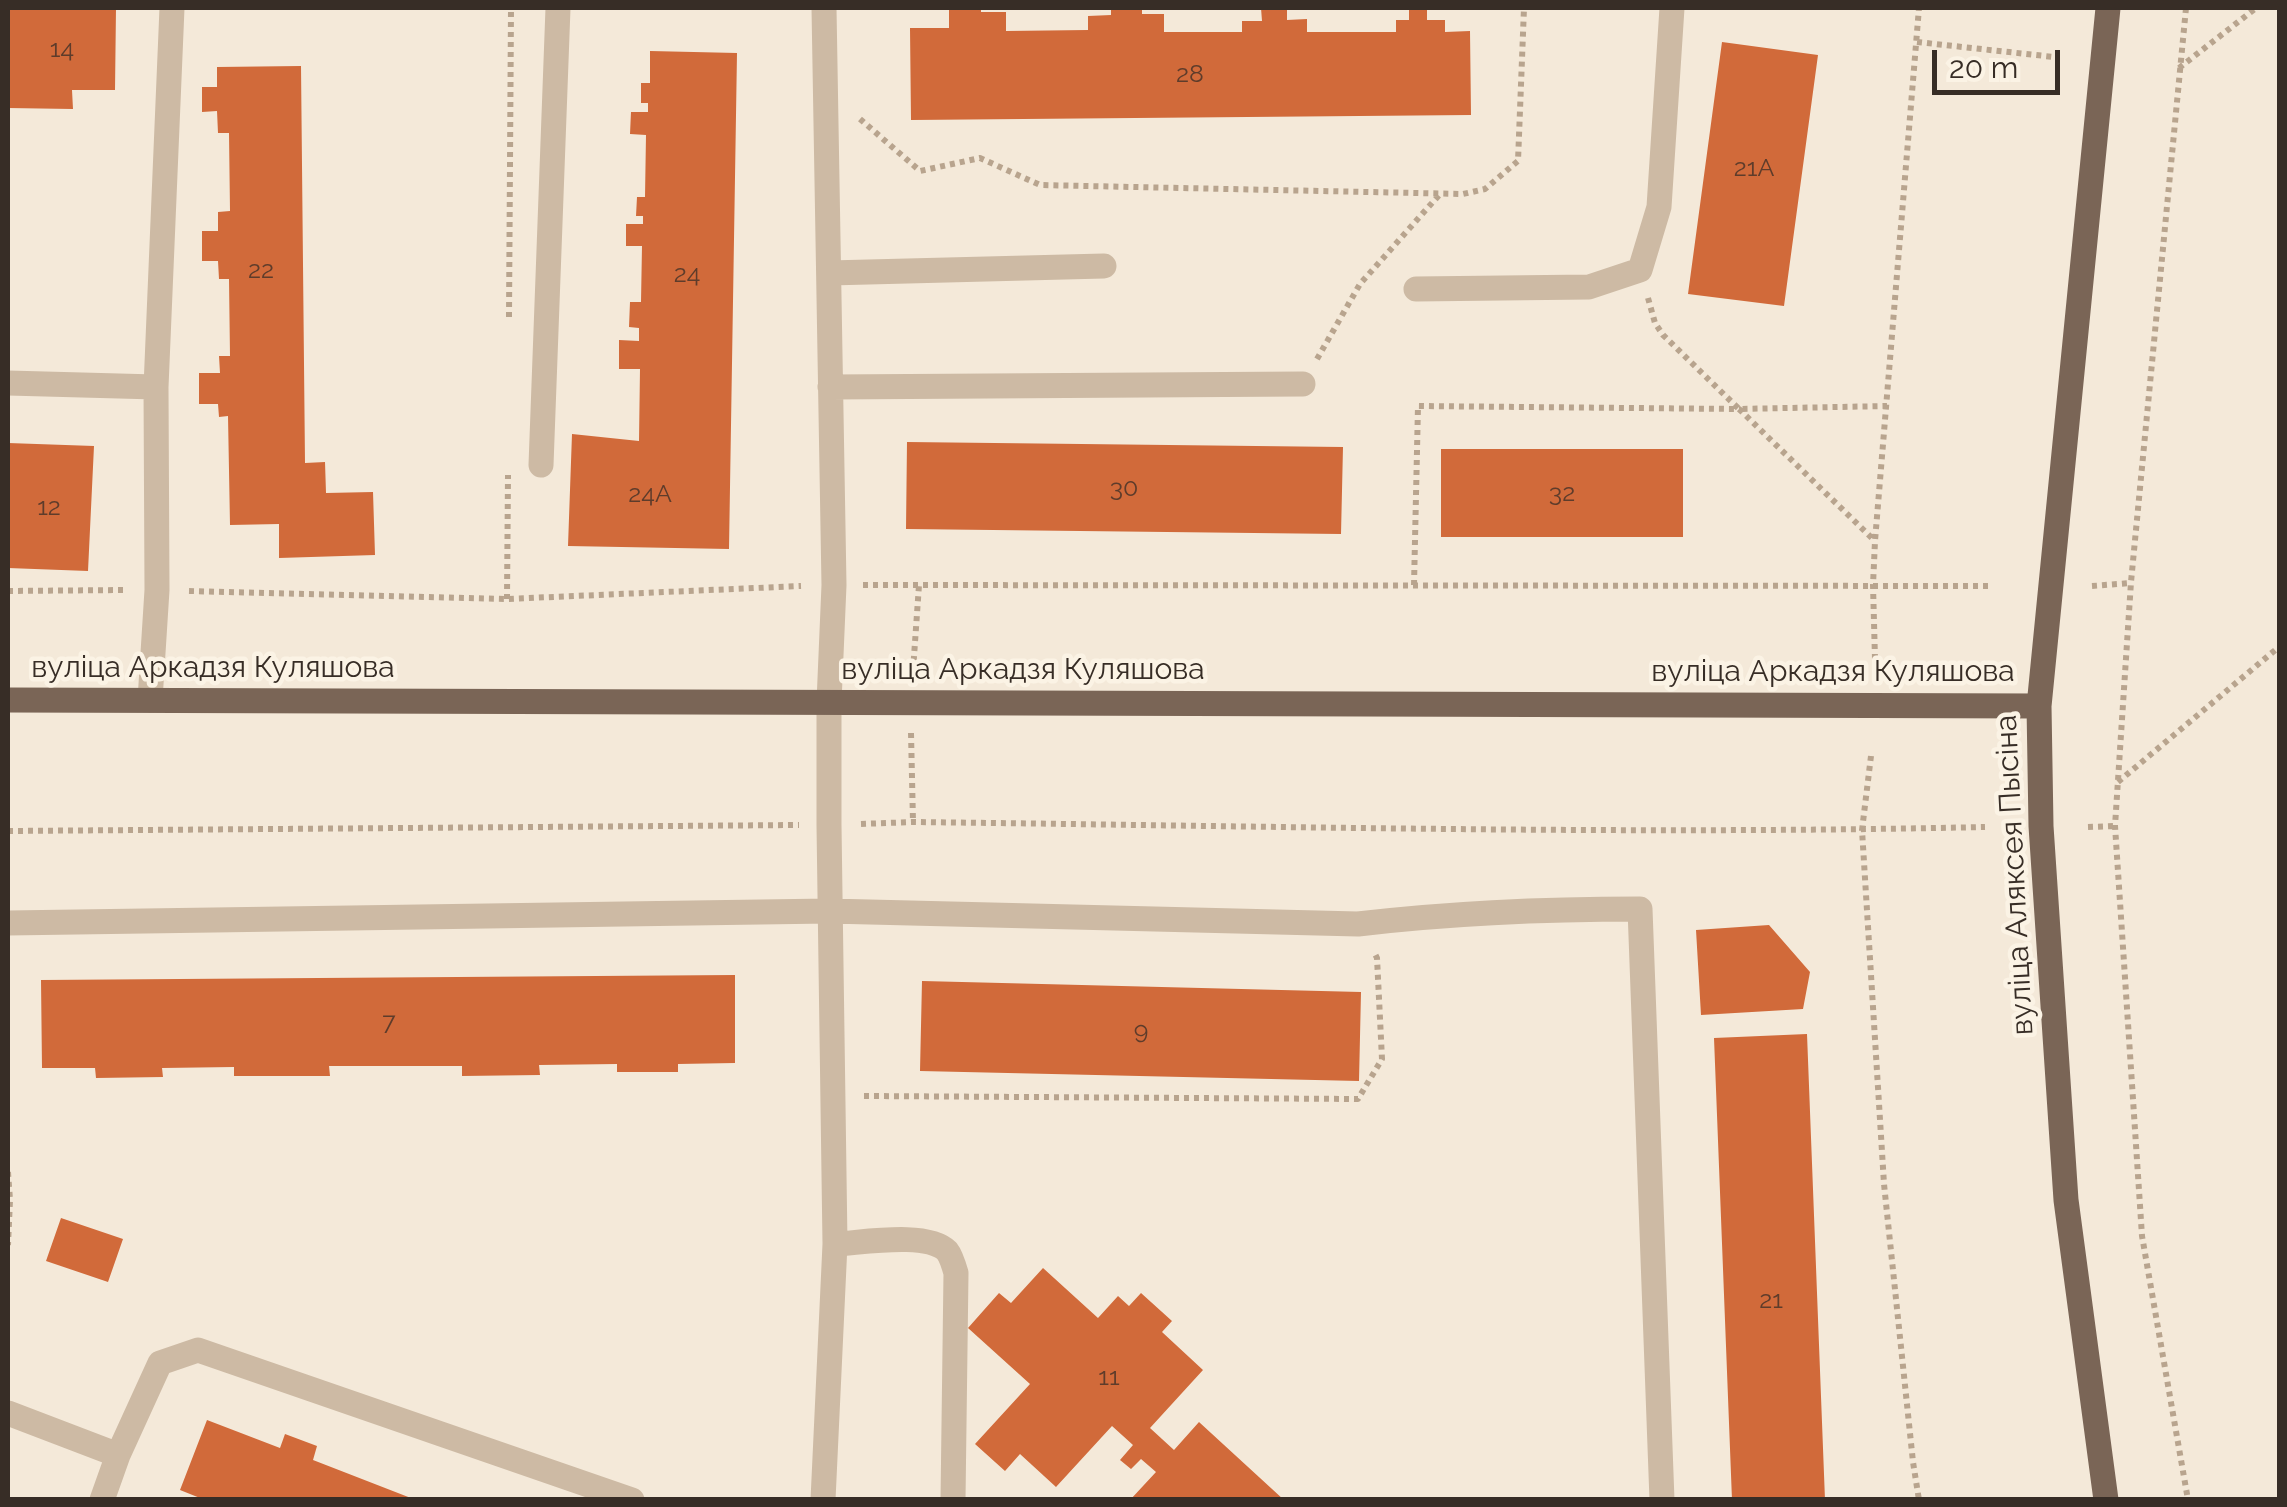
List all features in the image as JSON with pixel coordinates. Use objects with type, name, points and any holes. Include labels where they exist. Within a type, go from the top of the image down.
[{"type":"main road","name":"вуліца Аляксея Пысіна","points":[[2106,1500],[2066,1200],[2041,826],[2039,706],[2108,8]]},
{"type":"main road","name":"вуліца Аркадзя Куляшова","points":[[8,700],[2039,706]]},
{"type":"lane","points":[[150,700],[157,590],[156,387],[172,8]]},
{"type":"lane","points":[[541,465],[558,8]]},
{"type":"lane","points":[[823,1500],[835,1244],[829,825],[834,585],[824,8]]},
{"type":"lane","points":[[1416,290],[1590,288],[1640,270],[1660,207],[1672,8]]},
{"type":"lane","points":[[829,273],[1104,266]]},
{"type":"lane","points":[[8,383],[156,387]]},
{"type":"lane","points":[[830,387],[1303,384]]},
{"type":"lane","points":[[8,922],[830,911],[1358,924],[1541,909],[1640,909],[1662,1500]]},
{"type":"lane","points":[[835,1244],[918,1241],[931,1242],[948,1252],[956,1273],[953,1500]]},
{"type":"lane","points":[[102,1500],[160,1362],[198,1350],[632,1500]]},
{"type":"lane","points":[[8,1413],[118,1455]]},
{"type":"path","points":[[509,323],[511,8]]},
{"type":"path","points":[[825,88],[920,171],[980,158],[1040,185],[1463,194],[1485,190],[1518,161],[1524,8]]},
{"type":"path","points":[[1875,659],[1872,585],[1919,8]]},
{"type":"path","points":[[2186,8],[2131,582],[2114,826],[2142,1236],[2188,1500]]},
{"type":"path","points":[[2179,68],[2256,8]]},
{"type":"path","points":[[1917,42],[2054,58]]},
{"type":"path","points":[[1303,384],[1360,284],[1441,193]]},
{"type":"path","points":[[1640,270],[1655,323],[1663,335],[1876,540]]},
{"type":"path","points":[[1414,585],[1418,406],[1887,406]]},
{"type":"path","points":[[506,598],[508,461]]},
{"type":"path","points":[[2092,586],[2131,582]]},
{"type":"path","points":[[8,590],[506,598],[834,585],[1993,586]]},
{"type":"path","points":[[2117,783],[2280,646]]},
{"type":"path","points":[[1871,756],[1862,830],[1884,1184],[1920,1500]]},
{"type":"path","points":[[8,831],[913,822],[1862,830],[1985,827]]},
{"type":"path","points":[[2088,827],[2114,826]]},
{"type":"path","points":[[833,1095],[1358,1098],[1382,1059],[1377,958],[1358,924]]},
{"type":"path","points":[[8,1172],[8,1245]]},
{"type":"building","points":[[8,8],[116,8],[115,90],[72,90],[73,109],[8,108]]},
{"type":"building","points":[[949,8],[1006,12],[1006,31],[1088,30],[1088,16],[1111,15],[1111,8],[1142,8],[1142,14],[1164,14],[1164,32],[1242,32],[1242,21],[1262,21],[1261,8],[1287,8],[1287,20],[1307,19],[1307,32],[1396,32],[1396,20],[1409,20],[1409,8],[1427,8],[1427,20],[1445,20],[1445,32],[1470,31],[1471,115],[911,120],[910,28],[949,28]]},
{"type":"building","points":[[1722,42],[1818,55],[1784,306],[1688,294]]},
{"type":"building","points":[[650,51],[737,53],[729,549],[568,546],[572,434],[639,441],[640,369],[619,369],[619,340],[639,341],[639,328],[629,327],[630,302],[641,302],[642,246],[626,246],[626,224],[643,224],[643,216],[636,216],[637,197],[645,197],[646,135],[630,134],[631,112],[648,112],[648,103],[641,103],[641,83],[650,83]]},
{"type":"building","points":[[301,66],[305,463],[325,462],[326,493],[373,492],[375,555],[279,558],[279,524],[230,525],[228,416],[219,417],[218,404],[199,404],[199,373],[220,373],[219,356],[230,356],[229,279],[219,279],[218,261],[202,261],[202,231],[218,231],[218,212],[230,211],[229,133],[218,133],[217,111],[202,112],[202,87],[217,87],[217,67]]},
{"type":"building","points":[[907,442],[1343,447],[1341,534],[906,529]]},
{"type":"building","points":[[8,443],[94,446],[88,571],[8,568]]},
{"type":"building","points":[[1441,449],[1683,449],[1683,537],[1441,537]]},
{"type":"building","points":[[1769,925],[1810,972],[1803,1009],[1701,1015],[1696,930]]},
{"type":"building","points":[[735,975],[735,1063],[678,1064],[678,1072],[617,1072],[617,1064],[539,1065],[540,1075],[462,1076],[462,1066],[329,1066],[330,1076],[234,1076],[234,1067],[162,1068],[163,1077],[96,1078],[95,1068],[42,1068],[41,980]]},
{"type":"building","points":[[922,981],[1361,992],[1359,1081],[920,1071]]},
{"type":"building","points":[[1807,1034],[1825,1500],[1732,1500],[1714,1038]]},
{"type":"building","points":[[61,1218],[123,1239],[108,1282],[46,1261]]},
{"type":"building","points":[[1043,1268],[1098,1318],[1118,1296],[1129,1306],[1141,1293],[1172,1321],[1162,1332],[1203,1370],[1150,1428],[1174,1450],[1199,1422],[1284,1500],[1130,1500],[1156,1472],[1141,1459],[1131,1469],[1120,1460],[1133,1445],[1112,1426],[1056,1487],[1020,1454],[1005,1471],[975,1444],[1030,1384],[968,1328],[999,1293],[1011,1303]]},
{"type":"building","points":[[207,1420],[280,1448],[285,1434],[317,1446],[313,1460],[416,1500],[205,1500],[180,1490]]}]
